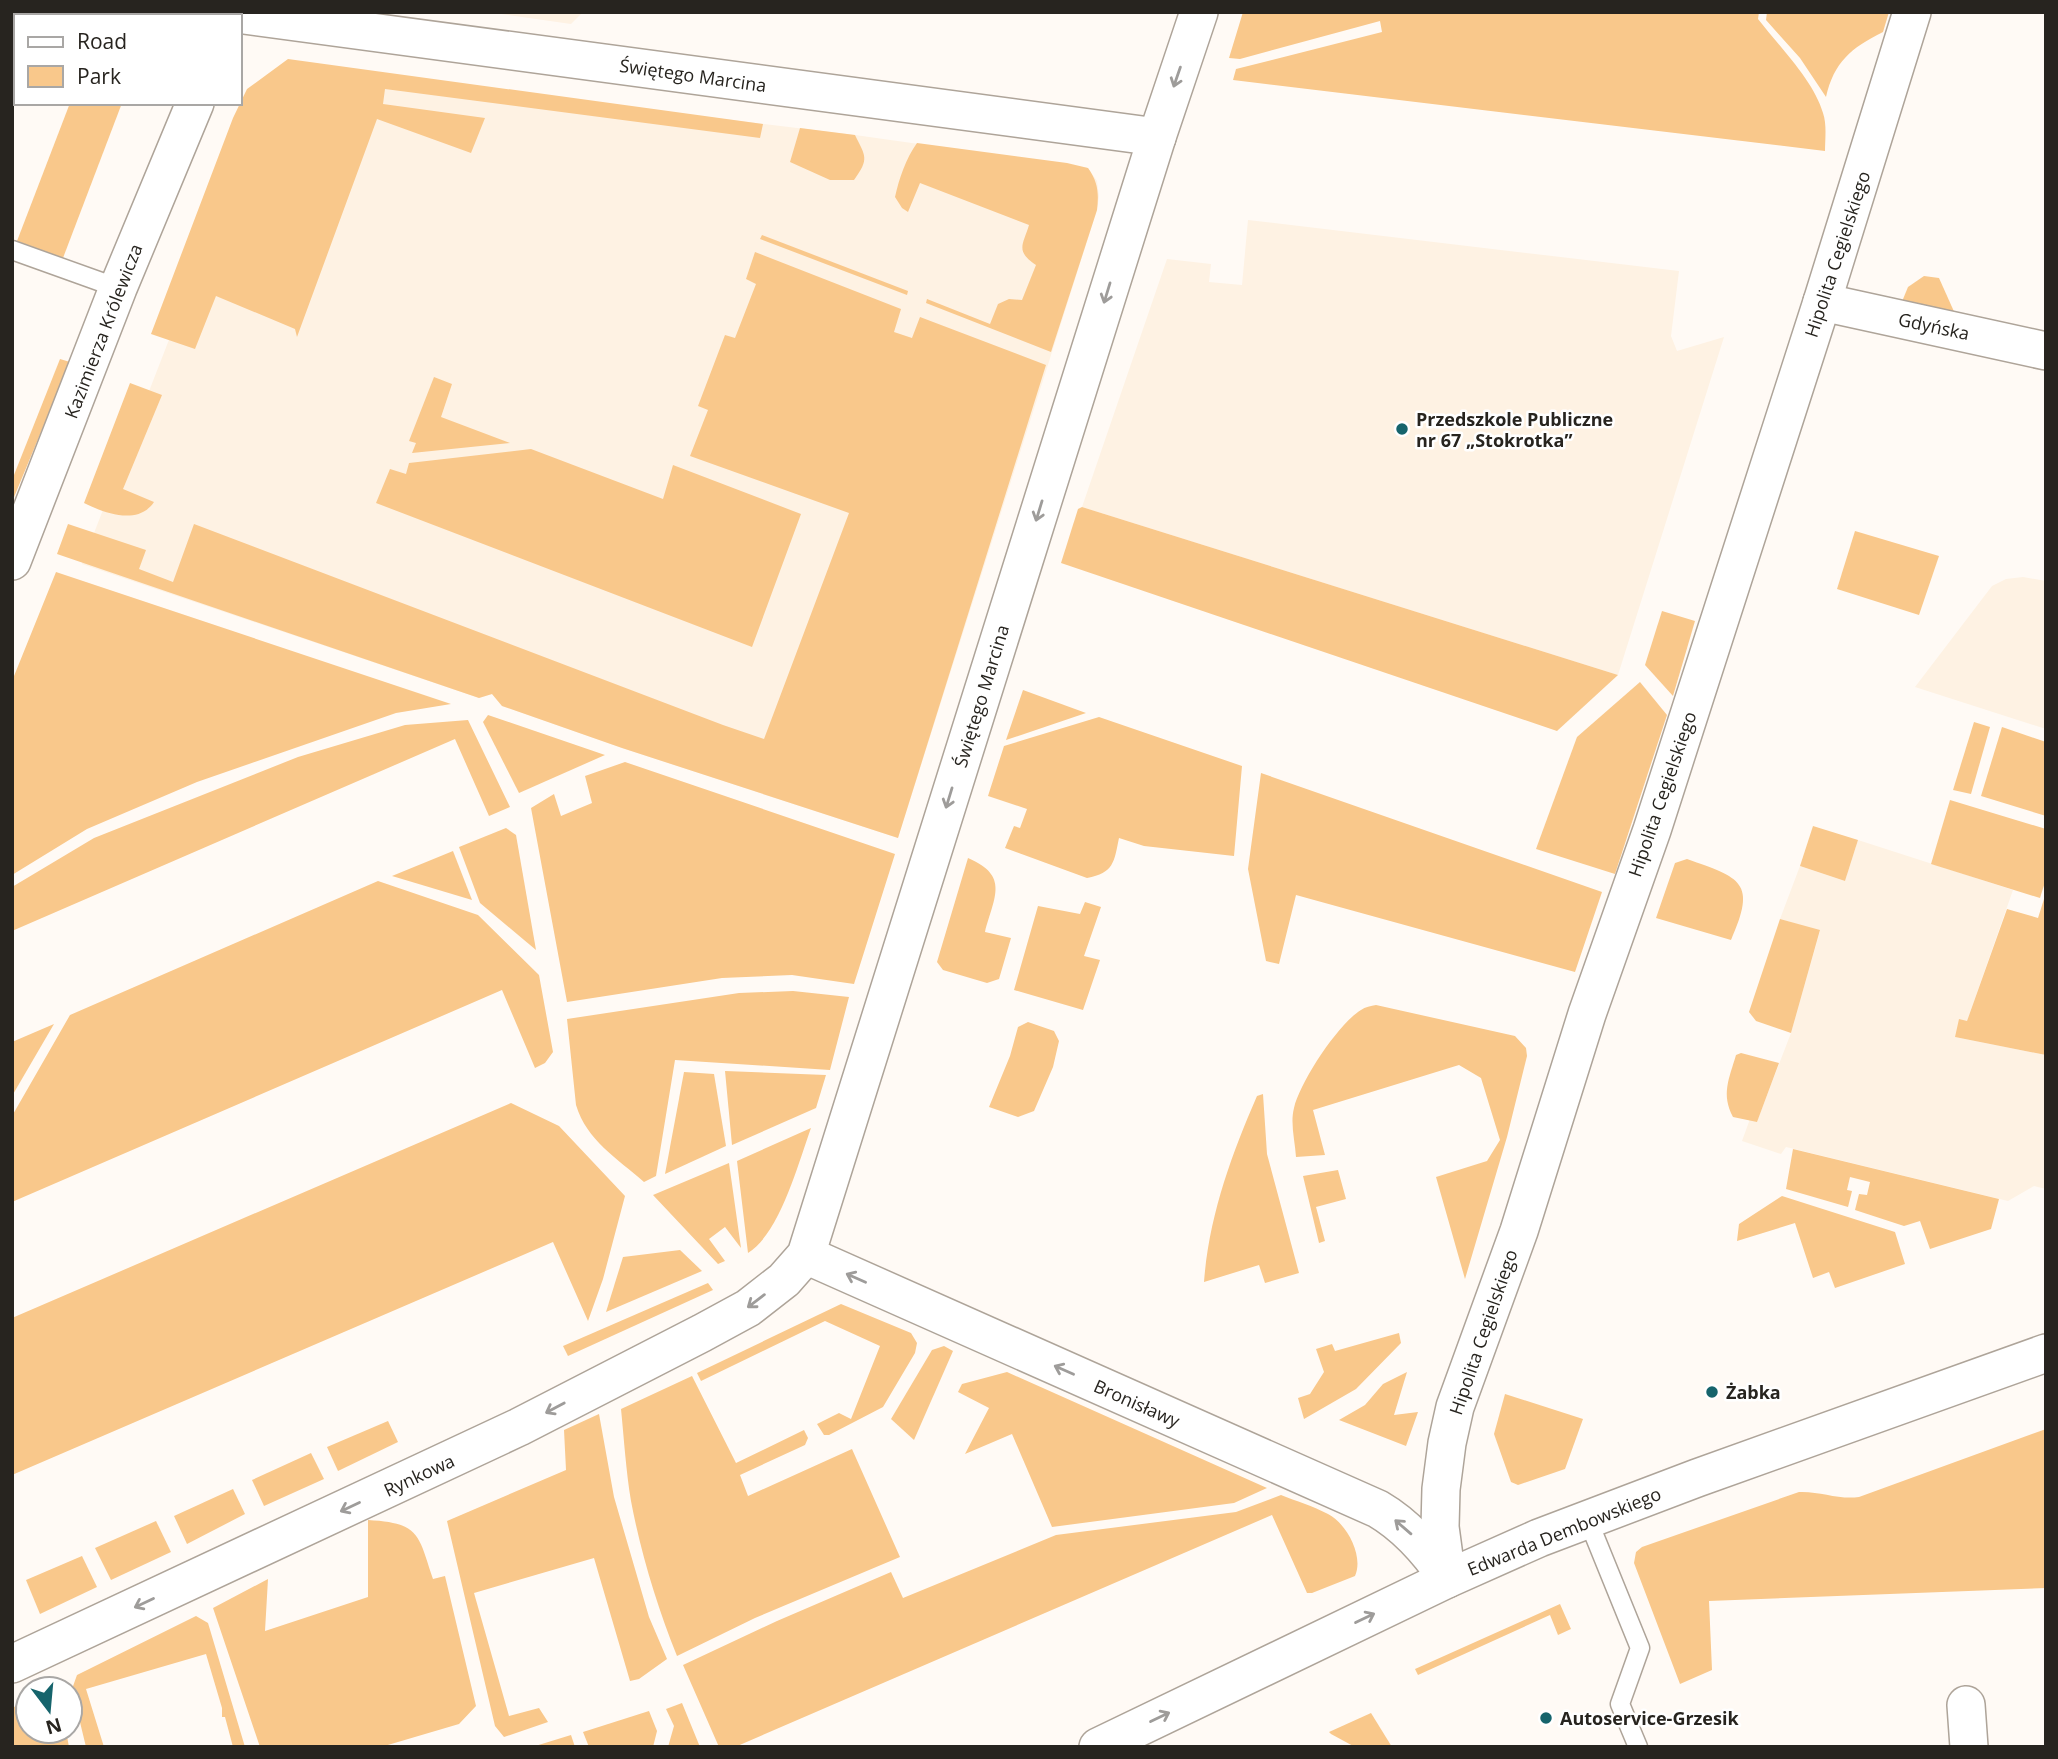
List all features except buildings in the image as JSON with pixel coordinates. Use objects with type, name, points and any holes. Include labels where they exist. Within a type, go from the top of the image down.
[{"type":"street","name":"Świętego Marcina","points":[[806,1255],[1157,137],[1199,12]]},
{"type":"street","name":"Hipolita Cegielskiego","points":[[1447,1578],[1440,1527],[1441,1489],[1455,1407],[1519,1231],[1587,1014],[1652,830],[1912,12]]},
{"type":"street","name":"Świętego Marcina","points":[[242,16],[1157,137]]},
{"type":"street","name":"Kazimierza Królewicza","points":[[12,561],[118,288],[194,105]]},
{"type":"street","name":"Gdyńska","points":[[1822,302],[2046,351]]},
{"type":"street","name":"Bronisławy","points":[[806,1255],[1378,1509],[1401,1524],[1420,1542],[1447,1578]]},
{"type":"street","name":"Rynkowa","points":[[12,1664],[519,1427],[702,1333],[748,1308],[784,1280],[806,1255]]},
{"type":"street","name":"Edwarda Dembowskiego","points":[[1098,1747],[1447,1578],[1529,1543],[1697,1478],[2046,1353]]},
{"type":"street","points":[[1966,1705],[1969,1747]]},
{"type":"lane","points":[[12,250],[118,288]]},
{"type":"lane","points":[[1588,1520],[1640,1648],[1620,1704],[1638,1747]]},
{"type":"shaded area","points":[[488,12],[583,12],[571,24]]},
{"type":"shaded area","points":[[267,74],[715,118],[1088,168],[1097,181],[1097,210],[898,838],[502,706],[492,694],[479,698],[82,564],[191,283]]},
{"type":"shaded area","name":"Przedszkole Publiczne nr 67 „Stokrotka”","points":[[1248,220],[1679,271],[1671,336],[1677,351],[1724,337],[1618,675],[1082,507],[1167,259],[1211,264],[1209,282],[1242,285]]},
{"type":"shaded area","points":[[2023,577],[2046,581],[2046,729],[1915,687],[1992,586],[2006,579]]},
{"type":"shaded area","points":[[1858,840],[2013,890],[1967,1021],[1955,1037],[2046,1055],[2046,1189],[2034,1186],[2008,1201],[1786,1147],[1781,1154],[1742,1141],[1750,1119],[1757,1121],[1791,1033],[1820,931],[1780,919],[1800,866],[1845,881]]},
{"type":"green space","points":[[105,12],[157,12],[156,14]]},
{"type":"green space","points":[[1243,12],[1759,12],[1758,19],[1804,76],[1818,101],[1825,122],[1825,151],[1233,80],[1236,69],[1382,32],[1380,21],[1240,59],[1229,58]]},
{"type":"green space","points":[[1767,12],[1889,12],[1883,32],[1853,50],[1839,65],[1826,97],[1800,58],[1766,20]]},
{"type":"green space","points":[[288,59],[763,124],[760,138],[385,89],[383,104],[485,118],[471,153],[377,119],[297,337],[295,329],[216,296],[195,349],[151,334],[233,118],[239,105],[242,105],[247,89]]},
{"type":"green space","points":[[69,105],[121,105],[63,258],[17,241]]},
{"type":"green space","points":[[800,128],[855,135],[864,162],[854,180],[830,180],[790,162]]},
{"type":"green space","points":[[917,143],[1088,168],[1097,188],[1097,210],[1051,352],[926,303],[927,299],[990,324],[998,304],[1009,299],[1022,300],[1036,265],[1025,256],[1022,247],[1029,225],[920,183],[908,212],[902,208],[895,197],[903,169]]},
{"type":"green space","points":[[762,235],[908,291],[907,295],[760,239]]},
{"type":"green space","points":[[755,252],[901,309],[894,332],[912,338],[920,317],[1046,365],[898,838],[502,706],[492,694],[479,698],[57,554],[68,524],[146,550],[139,569],[173,582],[194,524],[764,739],[849,513],[690,456],[708,410],[698,406],[725,335],[735,338],[756,284],[746,279]]},
{"type":"green space","points":[[1924,276],[1939,278],[1956,316],[1901,304],[1908,287]]},
{"type":"green space","points":[[60,359],[70,362],[12,502],[12,480]]},
{"type":"green space","points":[[434,377],[452,384],[441,417],[510,443],[412,453],[416,443],[409,441]]},
{"type":"green space","points":[[130,383],[162,395],[123,489],[154,502],[139,514],[130,516],[111,513],[84,503]]},
{"type":"green space","points":[[531,449],[663,499],[673,465],[801,514],[752,647],[376,503],[390,469],[406,474],[409,463]]},
{"type":"green space","points":[[1082,507],[1618,675],[1557,731],[1061,563],[1078,509]]},
{"type":"green space","points":[[1855,531],[1939,556],[1919,615],[1837,589]]},
{"type":"green space","points":[[56,572],[451,704],[396,713],[197,782],[87,829],[12,875],[12,681]]},
{"type":"green space","points":[[1662,611],[1695,621],[1673,696],[1645,665]]},
{"type":"green space","points":[[1640,682],[1667,715],[1615,874],[1536,849],[1577,737]]},
{"type":"green space","points":[[1023,690],[1086,713],[1006,740]]},
{"type":"green space","points":[[488,715],[605,755],[519,793],[483,722]]},
{"type":"green space","points":[[1099,717],[1242,766],[1234,856],[1144,846],[1119,838],[1116,854],[1108,869],[1087,878],[1005,848],[1014,826],[1020,828],[1027,809],[988,796],[1004,746]]},
{"type":"green space","points":[[468,720],[510,807],[489,816],[455,739],[12,931],[12,887],[94,838],[298,757],[405,725]]},
{"type":"green space","points":[[1974,722],[1990,727],[1971,794],[1953,790]]},
{"type":"green space","points":[[2002,727],[2046,742],[2046,816],[1981,796]]},
{"type":"green space","points":[[625,762],[895,854],[854,984],[792,975],[722,978],[567,1002],[531,808],[554,794],[561,816],[592,803],[585,776]]},
{"type":"green space","points":[[1261,773],[1602,892],[1575,972],[1296,895],[1279,964],[1266,961],[1248,869]]},
{"type":"green space","points":[[1950,800],[2046,829],[2046,879],[2040,898],[1931,864]]},
{"type":"green space","points":[[1813,826],[1858,840],[1845,881],[1800,866]]},
{"type":"green space","points":[[506,828],[516,835],[536,950],[480,903],[459,847]]},
{"type":"green space","points":[[453,851],[472,900],[392,876]]},
{"type":"green space","points":[[968,858],[990,872],[994,880],[995,898],[985,932],[1011,938],[999,979],[987,983],[943,970],[937,962]]},
{"type":"green space","points":[[1687,859],[1732,878],[1739,885],[1743,894],[1743,906],[1731,940],[1656,918],[1675,863]]},
{"type":"green space","points":[[378,881],[478,915],[539,975],[553,1052],[545,1063],[535,1068],[502,990],[12,1202],[12,1116],[70,1015]]},
{"type":"green space","points":[[2044,899],[2046,1055],[1955,1037],[1959,1019],[1967,1021],[2007,909],[2038,918]]},
{"type":"green space","points":[[1085,902],[1101,907],[1084,956],[1100,960],[1083,1010],[1014,990],[1038,906],[1080,914]]},
{"type":"green space","points":[[1780,919],[1820,930],[1791,1033],[1756,1021],[1749,1012]]},
{"type":"green space","points":[[793,991],[849,997],[830,1070],[675,1060],[656,1176],[644,1182],[604,1148],[587,1129],[576,1105],[567,1019],[739,993]]},
{"type":"green space","points":[[1376,1005],[1515,1036],[1526,1048],[1527,1056],[1507,1137],[1465,1279],[1436,1177],[1487,1161],[1500,1140],[1481,1078],[1459,1065],[1313,1110],[1325,1155],[1296,1157],[1293,1114],[1304,1084],[1331,1040],[1361,1010]]},
{"type":"green space","points":[[1028,1022],[1054,1031],[1059,1041],[1053,1067],[1034,1111],[1018,1117],[989,1107],[1010,1056],[1018,1027]]},
{"type":"green space","points":[[54,1024],[12,1096],[12,1042]]},
{"type":"green space","points":[[1741,1053],[1779,1063],[1757,1122],[1733,1117],[1727,1101],[1731,1072],[1736,1055]]},
{"type":"green space","points":[[725,1071],[826,1075],[816,1108],[732,1145]]},
{"type":"green space","points":[[684,1072],[714,1074],[726,1146],[665,1174]]},
{"type":"green space","points":[[1263,1094],[1267,1154],[1299,1273],[1265,1283],[1259,1265],[1204,1282],[1211,1234],[1223,1187],[1257,1096]]},
{"type":"green space","points":[[511,1103],[559,1126],[625,1196],[603,1279],[588,1321],[553,1242],[12,1475],[12,1318]]},
{"type":"green space","points":[[811,1128],[779,1214],[770,1230],[748,1253],[737,1161]]},
{"type":"green space","points":[[1793,1149],[1999,1199],[1991,1229],[1930,1249],[1920,1221],[1904,1226],[1855,1210],[1859,1194],[1867,1195],[1870,1182],[1850,1177],[1847,1190],[1852,1191],[1848,1207],[1786,1189]]},
{"type":"green space","points":[[729,1163],[741,1248],[725,1227],[709,1239],[725,1261],[718,1264],[653,1195]]},
{"type":"green space","points":[[1338,1170],[1346,1199],[1316,1207],[1325,1241],[1319,1243],[1303,1176]]},
{"type":"green space","points":[[1782,1196],[1895,1232],[1905,1264],[1835,1288],[1829,1272],[1813,1278],[1795,1223],[1737,1241],[1739,1224]]},
{"type":"green space","points":[[680,1250],[702,1271],[606,1312],[623,1257]]},
{"type":"green space","points":[[708,1283],[713,1290],[568,1356],[563,1346]]},
{"type":"green space","points":[[841,1304],[911,1333],[917,1343],[915,1353],[883,1407],[829,1435],[824,1435],[817,1424],[839,1413],[851,1419],[880,1346],[825,1321],[701,1381],[697,1373]]},
{"type":"green space","points":[[1399,1333],[1401,1343],[1356,1389],[1304,1419],[1298,1398],[1310,1394],[1324,1372],[1316,1349],[1332,1344],[1335,1351]]},
{"type":"green space","points":[[944,1346],[953,1351],[914,1440],[891,1419],[932,1350]]},
{"type":"green space","points":[[1007,1372],[1267,1488],[1234,1503],[1052,1527],[1012,1434],[965,1454],[989,1408],[958,1392],[962,1384]]},
{"type":"green space","points":[[1407,1372],[1394,1415],[1418,1412],[1406,1446],[1339,1420],[1365,1405],[1383,1384]]},
{"type":"green space","points":[[692,1376],[736,1463],[804,1430],[808,1438],[805,1445],[740,1475],[748,1496],[852,1449],[900,1557],[755,1618],[677,1656],[650,1580],[635,1521],[621,1409]]},
{"type":"green space","points":[[1505,1394],[1583,1419],[1565,1469],[1518,1485],[1511,1482],[1494,1434]]},
{"type":"green space","points":[[599,1414],[614,1497],[649,1617],[667,1659],[639,1679],[630,1681],[594,1558],[474,1593],[509,1716],[539,1708],[548,1722],[504,1737],[495,1726],[447,1521],[566,1470],[564,1430]]},
{"type":"green space","points":[[388,1421],[398,1442],[338,1471],[327,1447]]},
{"type":"green space","points":[[2046,1429],[2046,1588],[1709,1601],[1712,1670],[1680,1684],[1634,1563],[1636,1552],[1642,1547],[1799,1492],[1859,1497]]},
{"type":"green space","points":[[311,1453],[324,1479],[264,1506],[252,1480]]},
{"type":"green space","points":[[233,1489],[245,1514],[187,1544],[174,1516]]},
{"type":"green space","points":[[1281,1495],[1322,1511],[1342,1525],[1355,1550],[1355,1576],[1307,1593],[1272,1515],[735,1747],[719,1747],[683,1665],[891,1572],[903,1598],[1056,1535],[1236,1512]]},
{"type":"green space","points":[[368,1520],[398,1524],[407,1528],[420,1541],[433,1579],[445,1576],[476,1706],[459,1724],[381,1747],[260,1747],[213,1608],[268,1579],[265,1631],[368,1597]]},
{"type":"green space","points":[[156,1521],[171,1552],[111,1580],[95,1548]]},
{"type":"green space","points":[[82,1556],[97,1587],[40,1614],[26,1580]]},
{"type":"green space","points":[[1560,1604],[1571,1629],[1558,1635],[1550,1615],[1418,1675],[1415,1669]]},
{"type":"green space","points":[[196,1616],[208,1623],[245,1747],[233,1747],[225,1717],[222,1717],[222,1708],[206,1654],[86,1689],[104,1747],[86,1747],[84,1675],[77,1675]]},
{"type":"green space","points":[[682,1703],[700,1747],[668,1747],[674,1726],[666,1709]]},
{"type":"green space","points":[[14,1707],[14,1745],[69,1747],[12,1747]]},
{"type":"green space","points":[[649,1711],[657,1731],[653,1747],[589,1747],[583,1732]]},
{"type":"green space","points":[[1371,1713],[1392,1747],[1355,1747],[1329,1732]]},
{"type":"green space","points":[[571,1735],[575,1747],[532,1747]]},
{"type":"place","name":"Przedszkole Publiczne nr 67 „Stokrotka”","points":[[1402,429]]},
{"type":"place","name":"Żabka","points":[[1712,1392]]},
{"type":"place","name":"Autoservice-Grzesik","points":[[1546,1718]]}]
